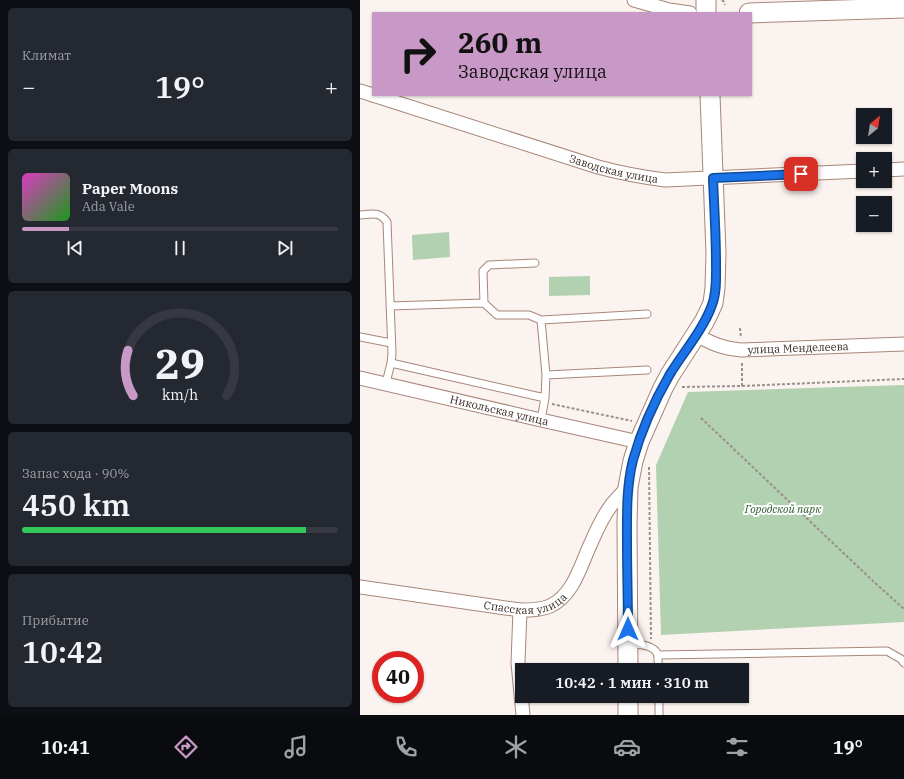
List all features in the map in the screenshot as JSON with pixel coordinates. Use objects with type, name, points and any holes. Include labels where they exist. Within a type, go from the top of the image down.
[{"type":"street","points":[[634,0],[669,10],[683,12]]},
{"type":"street","points":[[706,0],[706,12]]},
{"type":"street","points":[[752,13],[904,8]]},
{"type":"street","name":"Заводская улица","points":[[360,91],[372,95]]},
{"type":"street","name":"Заводская улица","points":[[376,96],[536,148],[622,174],[665,180],[856,171]]},
{"type":"street","points":[[628,663],[627,524],[628,487],[633,461],[639,442],[663,388],[696,335],[713,302],[716,253],[710,96]]},
{"type":"street","points":[[892,170],[904,169]]},
{"type":"street","name":"улица Менделеева","points":[[696,335],[717,346],[741,350],[904,344]]},
{"type":"street","name":"Никольская улица","points":[[360,378],[639,442]]},
{"type":"street","name":"Спасская улица","points":[[360,587],[520,610],[537,610],[551,606],[564,596],[572,585],[601,521],[614,502],[628,487]]},
{"type":"street","points":[[520,610],[518,663],[523,715]]},
{"type":"street","points":[[628,703],[628,715]]},
{"type":"lane","points":[[360,215],[377,214],[383,216],[388,222],[391,363],[386,384]]},
{"type":"lane","points":[[484,303],[483,271],[489,265],[535,263]]},
{"type":"lane","points":[[390,306],[484,303],[497,315],[529,315],[541,320],[647,314]]},
{"type":"lane","points":[[541,320],[546,375],[541,420]]},
{"type":"lane","points":[[360,337],[391,344]]},
{"type":"lane","points":[[391,363],[544,400]]},
{"type":"lane","points":[[546,375],[647,370]]},
{"type":"lane","points":[[628,644],[638,644],[655,650],[658,655],[658,663]]},
{"type":"lane","points":[[658,655],[887,651],[901,659],[904,664]]},
{"type":"lane","points":[[659,703],[659,715]]},
{"type":"path","points":[[722,0],[724,5]]},
{"type":"path","points":[[680,387],[742,386],[904,379]]},
{"type":"path","points":[[544,400],[636,422]]},
{"type":"path","points":[[701,418],[904,609]]},
{"type":"path","points":[[649,466],[651,648]]},
{"type":"green space","points":[[449,232],[450,257],[413,260],[412,235]]},
{"type":"green space","points":[[590,276],[590,295],[549,296],[549,277]]},
{"type":"green space","name":"Городской парк","points":[[904,385],[904,622],[661,635],[656,465],[688,392]]},
{"type":"route","points":[[628,629],[628,487],[633,461],[639,442],[654,406],[670,375],[704,322],[713,302],[716,272],[713,178],[801,174]]}]
